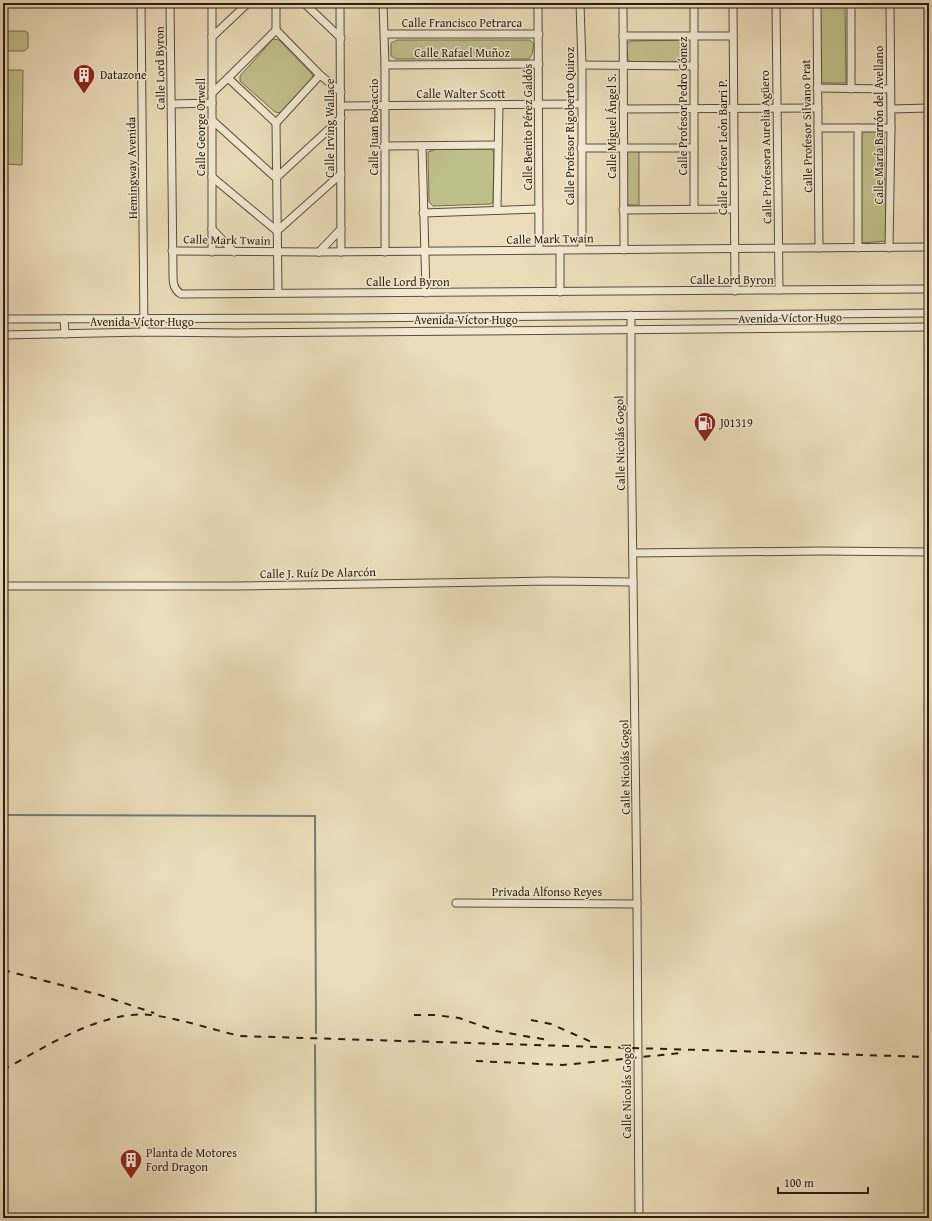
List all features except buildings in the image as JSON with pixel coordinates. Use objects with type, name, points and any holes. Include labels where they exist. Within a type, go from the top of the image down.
[{"type":"street","name":"Hemingway Avenida","points":[[141,3],[144,332]]},
{"type":"street","name":"Calle Lord Byron","points":[[170,3],[173,286],[177,292],[181,294],[929,289]]},
{"type":"street","name":"Calle George Orwell","points":[[212,3],[212,252]]},
{"type":"street","points":[[212,37],[248,3]]},
{"type":"street","points":[[276,3],[276,30],[320,75],[341,92]]},
{"type":"street","points":[[304,3],[341,38]]},
{"type":"street","name":"Calle Irving Wallace","points":[[340,3],[341,252]]},
{"type":"street","name":"Calle Juan Bocaccio","points":[[383,3],[385,34],[385,252]]},
{"type":"street","name":"Calle Benito Pérez Galdós","points":[[538,3],[540,105],[539,250]]},
{"type":"street","name":"Calle Profesor Rigoberto Quiroz","points":[[580,3],[582,65],[582,249]]},
{"type":"street","name":"Calle Miguel Ángel S.","points":[[623,3],[622,148],[624,250]]},
{"type":"street","name":"Calle Profesor Pedro Gómez","points":[[694,3],[694,209]]},
{"type":"street","name":"Calle Profesor León Barri P.","points":[[733,3],[735,290]]},
{"type":"street","name":"Calle Profesora Aurelia Agüero","points":[[776,3],[778,290]]},
{"type":"street","name":"Calle Profesor Silvano Prat","points":[[817,3],[819,248]]},
{"type":"street","points":[[851,3],[851,89]]},
{"type":"street","name":"Calle María Barrón del Avellano","points":[[889,248],[891,128],[890,3]]},
{"type":"street","points":[[212,93],[276,30]]},
{"type":"street","name":"Calle Francisco Petrarca","points":[[385,34],[538,34]]},
{"type":"street","points":[[623,36],[733,36]]},
{"type":"street","name":"Calle Rafael Muñoz","points":[[385,65],[539,64]]},
{"type":"street","points":[[582,65],[694,66]]},
{"type":"street","points":[[278,293],[276,123],[320,75]]},
{"type":"street","points":[[228,78],[276,123]]},
{"type":"street","points":[[817,88],[890,89]]},
{"type":"street","points":[[172,104],[212,103]]},
{"type":"street","name":"Calle Walter Scott","points":[[341,106],[581,104]]},
{"type":"street","points":[[497,210],[499,105]]},
{"type":"street","points":[[623,109],[818,108]]},
{"type":"street","points":[[891,109],[929,108]]},
{"type":"street","points":[[276,178],[341,118]]},
{"type":"street","points":[[212,120],[276,178]]},
{"type":"street","points":[[818,128],[891,128]]},
{"type":"street","points":[[858,128],[858,248]]},
{"type":"street","points":[[384,146],[498,145]]},
{"type":"street","points":[[422,146],[426,293]]},
{"type":"street","points":[[581,148],[694,148]]},
{"type":"street","points":[[277,232],[341,174]]},
{"type":"street","points":[[212,178],[277,232]]},
{"type":"street","points":[[424,213],[539,209]]},
{"type":"street","points":[[623,210],[734,209]]},
{"type":"street","points":[[212,229],[234,252]]},
{"type":"street","points":[[319,252],[341,229]]},
{"type":"street","name":"Calle Mark Twain","points":[[172,251],[385,252],[582,249],[929,248]]},
{"type":"street","points":[[560,250],[560,292]]},
{"type":"street","name":"Avenida Víctor Hugo","points":[[3,319],[929,313]]},
{"type":"street","name":"Calle Nicolás Gogol","points":[[631,316],[632,553],[638,904],[639,1218]]},
{"type":"street","points":[[64,319],[65,334]]},
{"type":"street","name":"Avenida Víctor Hugo","points":[[3,335],[144,332],[237,333],[929,327]]},
{"type":"street","points":[[632,553],[821,551],[929,552]]},
{"type":"street","name":"Calle J. Ruíz De Alarcón","points":[[3,586],[237,586],[633,582]]},
{"type":"street","name":"Privada Alfonso Reyes","points":[[456,903],[638,904]]},
{"type":"green space","points":[[820,3],[845,3],[846,83],[820,83]]},
{"type":"green space","points":[[3,31],[25,31],[28,33],[28,48],[24,51],[3,51]]},
{"type":"green space","points":[[273,39],[279,40],[313,75],[281,113],[275,112],[240,81],[240,76]]},
{"type":"green space","points":[[397,40],[530,40],[534,44],[532,54],[529,59],[396,59],[391,56],[391,43]]},
{"type":"green space","points":[[686,40],[686,59],[682,62],[630,62],[628,59],[626,44],[631,41]]},
{"type":"green space","points":[[3,70],[23,70],[22,165],[3,164]]},
{"type":"green space","points":[[859,131],[884,131],[886,241],[861,243]]},
{"type":"green space","points":[[436,149],[492,149],[494,153],[493,202],[491,204],[433,206],[429,202],[428,152]]},
{"type":"green space","points":[[624,151],[639,151],[639,205],[625,205]]},
{"type":"waterway","points":[[3,815],[315,816],[316,1033]]},
{"type":"waterway","points":[[315,1045],[316,1218]]},
{"type":"railway","points":[[3,970],[100,995],[154,1013]]},
{"type":"railway","points":[[3,1070],[74,1032],[113,1018],[132,1015],[151,1015],[162,1017],[240,1036],[929,1057]]},
{"type":"railway","points":[[414,1015],[435,1015],[459,1018],[496,1031],[548,1040]]},
{"type":"railway","points":[[531,1020],[551,1024],[596,1044]]},
{"type":"railway","points":[[476,1061],[563,1065],[681,1053]]},
{"type":"place","name":"Datazone","points":[[84,94]]},
{"type":"place","name":"J01319","points":[[705,442]]},
{"type":"place","name":"Planta de Motores Ford Dragon","points":[[131,1180]]}]
